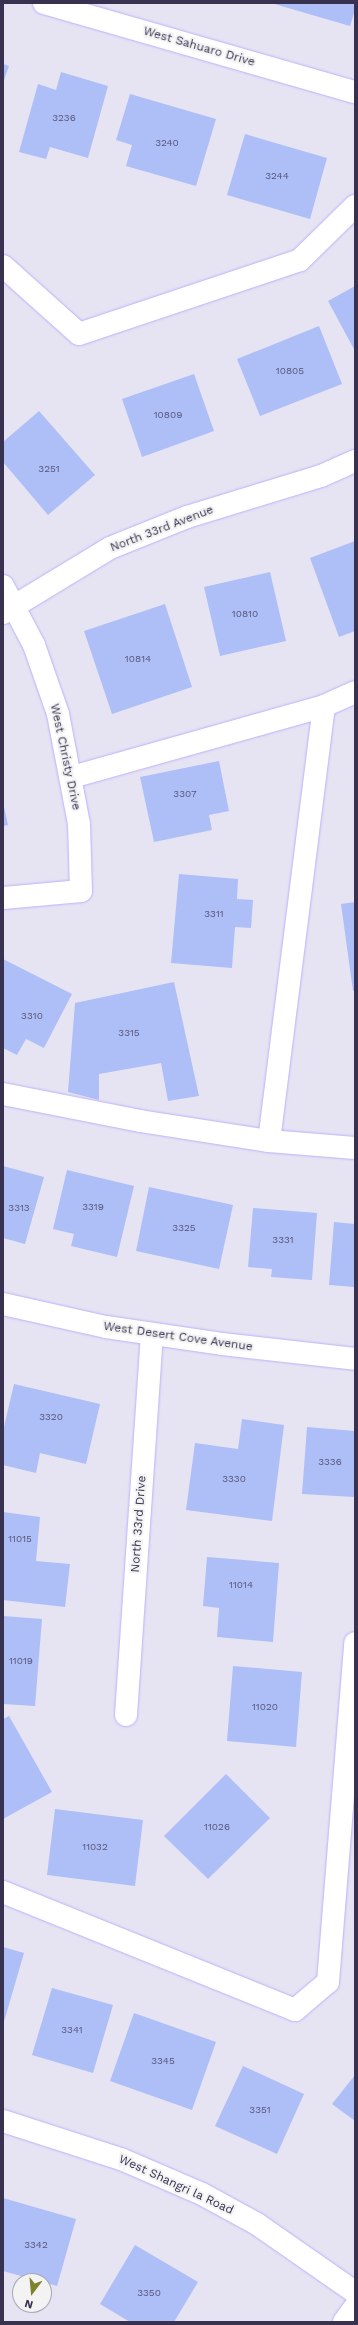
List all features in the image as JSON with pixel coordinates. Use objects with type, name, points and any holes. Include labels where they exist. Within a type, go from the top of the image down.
[{"type":"street","name":"West Sahuaro Drive","points":[[44,3],[355,92]]},
{"type":"street","points":[[3,266],[79,334],[300,260],[355,206]]},
{"type":"street","name":"North 33rd Avenue","points":[[9,609],[110,548],[187,516],[321,476],[355,461]]},
{"type":"street","name":"West Christy Drive","points":[[3,586],[9,609],[34,645],[58,714],[72,777],[79,824],[81,891],[3,898]]},
{"type":"street","points":[[72,777],[324,706],[355,692]]},
{"type":"street","points":[[269,1141],[324,706]]},
{"type":"street","points":[[3,1094],[71,1109],[269,1141],[355,1148]]},
{"type":"street","name":"West Desert Cove Avenue","points":[[3,1304],[152,1334],[355,1359]]},
{"type":"street","name":"North 33rd Drive","points":[[126,1715],[152,1334]]},
{"type":"street","points":[[3,1892],[295,2010],[328,1982],[355,1643]]},
{"type":"street","name":"West Shangri la Road","points":[[3,2121],[121,2159],[202,2194],[257,2224],[355,2292]]},
{"type":"street","points":[[344,2322],[355,2307]]},
{"type":"building","points":[[271,3],[355,3],[355,10],[350,26]]},
{"type":"building","points":[[3,64],[9,66],[3,83]]},
{"type":"building","points":[[61,72],[108,86],[88,158],[50,147],[46,159],[19,152],[38,84],[56,90]]},
{"type":"building","points":[[130,94],[216,119],[196,186],[126,166],[132,145],[116,140]]},
{"type":"building","points":[[245,134],[327,158],[310,219],[227,195]]},
{"type":"building","points":[[355,286],[355,351],[328,301]]},
{"type":"building","points":[[319,326],[342,384],[260,416],[237,359]]},
{"type":"building","points":[[194,374],[214,431],[142,457],[122,399]]},
{"type":"building","points":[[39,411],[95,475],[48,515],[3,462],[3,442]]},
{"type":"building","points":[[355,541],[355,631],[339,637],[310,558]]},
{"type":"building","points":[[270,572],[286,641],[220,656],[204,587]]},
{"type":"building","points":[[165,604],[192,687],[112,714],[84,631]]},
{"type":"building","points":[[219,761],[229,811],[209,815],[212,830],[154,842],[140,777]]},
{"type":"building","points":[[3,802],[8,825],[3,826]]},
{"type":"building","points":[[179,874],[238,879],[237,899],[253,900],[251,928],[235,927],[232,968],[171,963]]},
{"type":"building","points":[[355,902],[355,990],[353,991],[341,904]]},
{"type":"building","points":[[3,959],[72,994],[44,1048],[26,1039],[17,1055],[3,1048]]},
{"type":"building","points":[[174,982],[199,1096],[168,1101],[161,1063],[99,1074],[99,1100],[68,1092],[75,1003]]},
{"type":"building","points":[[3,1166],[44,1177],[25,1244],[3,1238]]},
{"type":"building","points":[[67,1170],[134,1186],[117,1257],[71,1246],[74,1234],[53,1229]]},
{"type":"building","points":[[149,1187],[233,1205],[219,1269],[136,1251]]},
{"type":"building","points":[[253,1208],[317,1213],[312,1280],[271,1277],[272,1269],[248,1267]]},
{"type":"building","points":[[334,1222],[355,1224],[355,1287],[329,1285]]},
{"type":"building","points":[[14,1384],[100,1404],[86,1464],[40,1453],[36,1473],[3,1465],[3,1431]]},
{"type":"building","points":[[242,1419],[284,1425],[272,1521],[186,1510],[195,1443],[238,1449]]},
{"type":"building","points":[[307,1427],[355,1431],[355,1497],[302,1494]]},
{"type":"building","points":[[3,1512],[40,1517],[36,1561],[70,1564],[65,1607],[3,1600]]},
{"type":"building","points":[[207,1557],[279,1563],[273,1642],[217,1637],[219,1608],[203,1606]]},
{"type":"building","points":[[3,1616],[42,1619],[35,1706],[3,1704]]},
{"type":"building","points":[[233,1666],[302,1672],[296,1747],[227,1741]]},
{"type":"building","points":[[9,1716],[52,1792],[3,1819],[3,1719]]},
{"type":"building","points":[[226,1774],[270,1818],[208,1879],[164,1836]]},
{"type":"building","points":[[55,1809],[143,1820],[135,1886],[47,1875]]},
{"type":"building","points":[[3,1947],[24,1953],[3,2025]]},
{"type":"building","points":[[52,1988],[113,2005],[93,2073],[32,2055]]},
{"type":"building","points":[[134,2013],[216,2042],[192,2110],[110,2081]]},
{"type":"building","points":[[243,2066],[304,2094],[277,2154],[215,2126]]},
{"type":"building","points":[[355,2075],[355,2121],[332,2104]]},
{"type":"building","points":[[3,2198],[76,2219],[57,2286],[52,2285],[52,2273],[12,2274],[3,2271]]},
{"type":"building","points":[[135,2245],[198,2282],[174,2322],[130,2322],[100,2304]]}]
